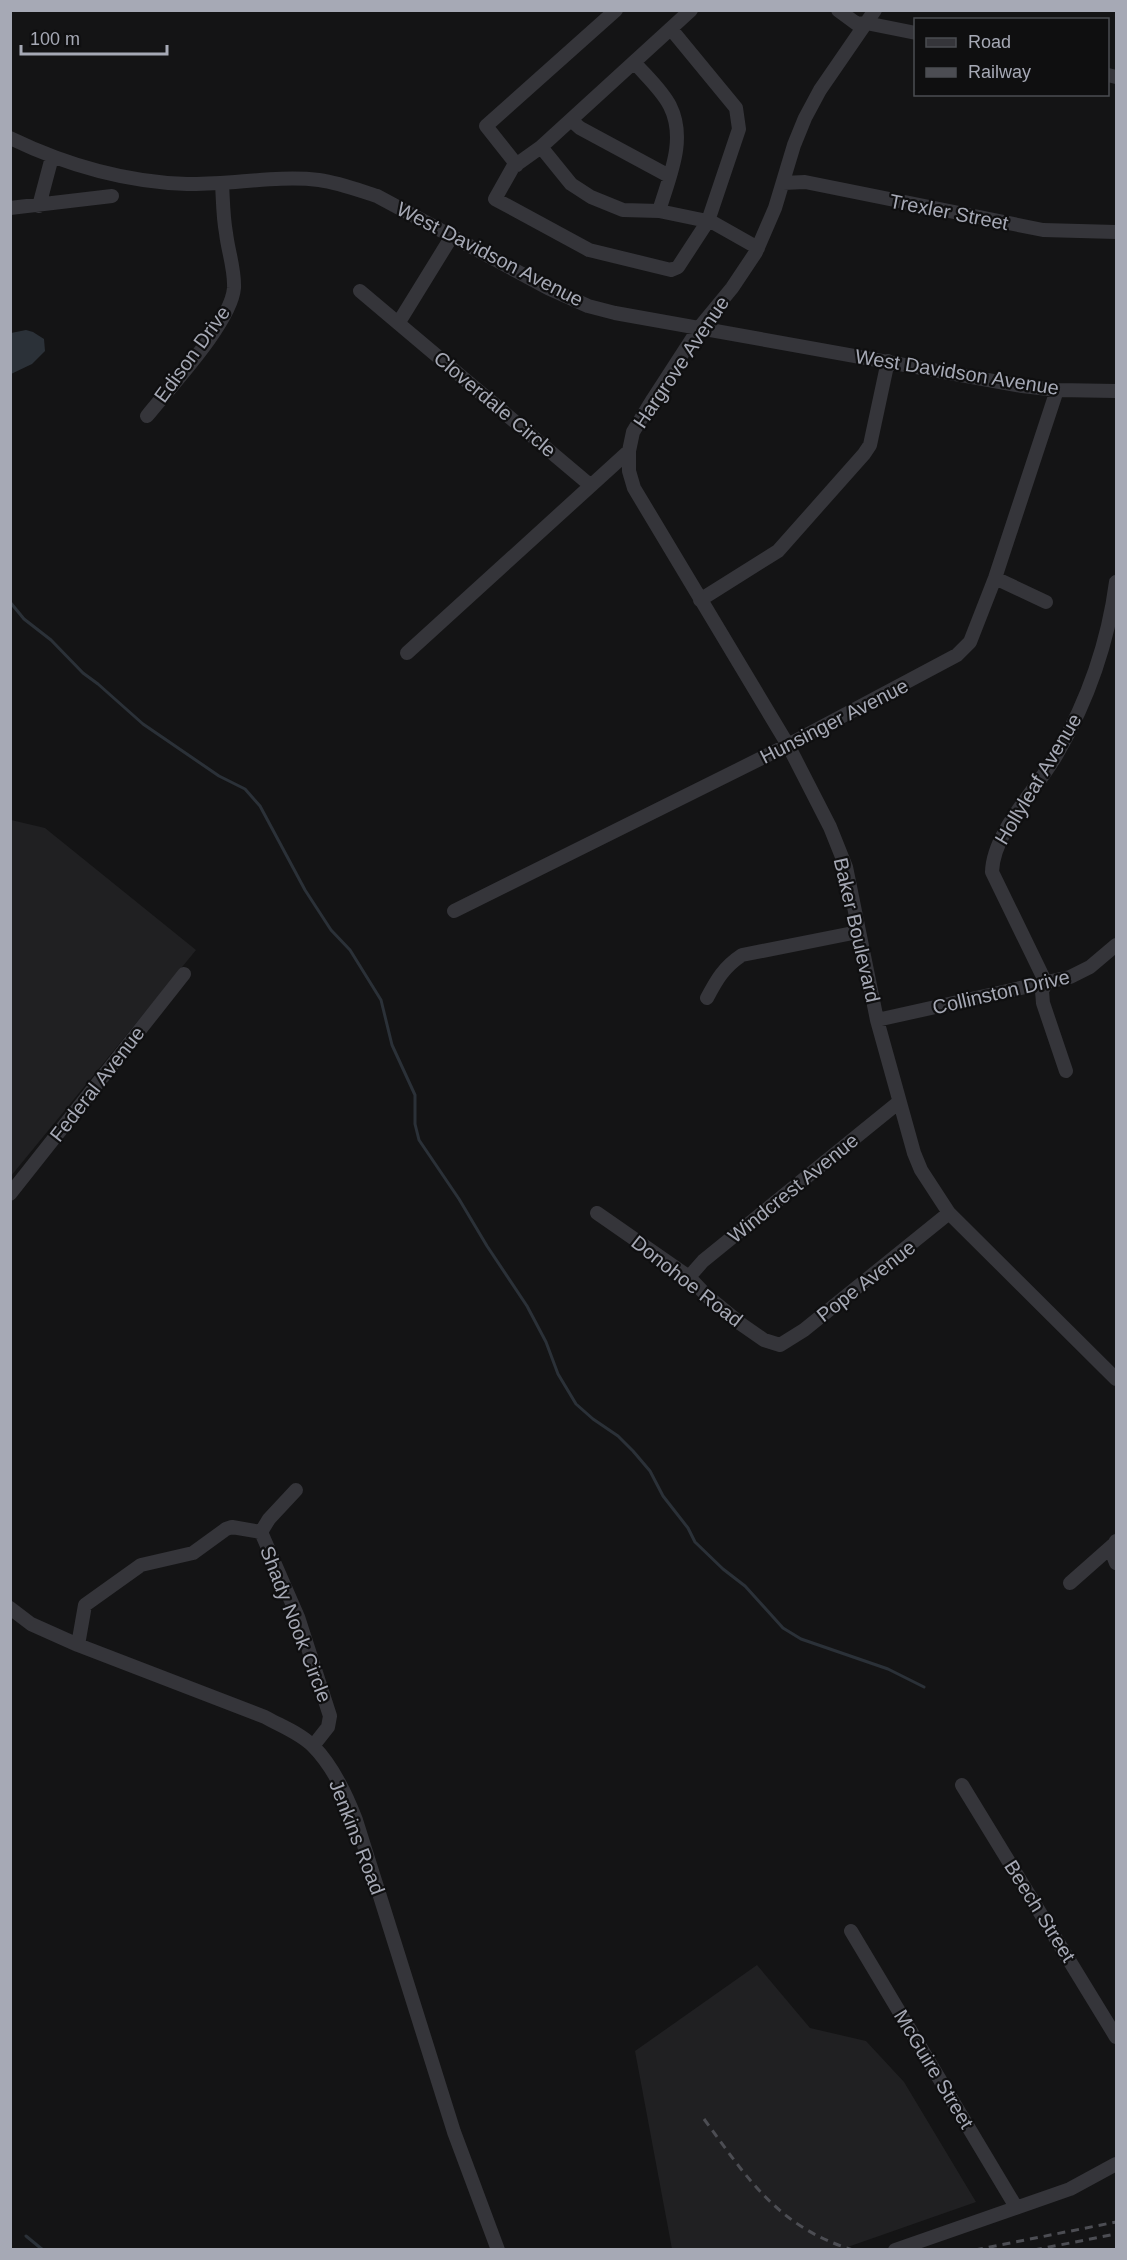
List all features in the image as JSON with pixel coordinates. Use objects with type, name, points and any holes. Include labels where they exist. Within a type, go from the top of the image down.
[{"type":"street","points":[[517,165],[486,126],[616,10]]},
{"type":"street","points":[[671,29],[736,108],[739,129],[708,221],[678,267],[671,270],[589,250],[495,199],[513,167],[541,147],[691,10]]},
{"type":"street","points":[[838,10],[857,24],[866,23],[914,33]]},
{"type":"street","name":"Hargrove Avenue","points":[[408,653],[629,451],[633,432],[699,328],[732,288],[758,248],[776,208],[805,118],[820,90],[875,10]]},
{"type":"street","points":[[634,62],[670,106],[676,126],[678,146],[659,211]]},
{"type":"street","points":[[571,120],[580,128],[669,176]]},
{"type":"street","name":"West Davidson Avenue","points":[[10,138],[52,157],[89,169],[158,182],[222,183],[302,179],[332,182],[377,196],[548,288],[588,306],[615,313],[1057,390],[1116,391]]},
{"type":"street","points":[[541,147],[571,184],[591,196],[622,210],[659,211],[708,221],[758,248]]},
{"type":"street","points":[[39,206],[52,157]]},
{"type":"street","name":"Trexler Street","points":[[783,183],[805,182],[1043,230],[1116,232]]},
{"type":"street","name":"Edison Drive","points":[[147,416],[207,341],[229,305],[234,290],[234,278],[225,232],[222,183]]},
{"type":"street","points":[[10,208],[112,196]]},
{"type":"street","points":[[399,322],[452,236]]},
{"type":"street","name":"Cloverdale Circle","points":[[360,291],[590,485]]},
{"type":"street","points":[[700,600],[778,551],[864,454],[870,445],[888,362]]},
{"type":"street","name":"Hunsinger Avenue","points":[[454,911],[788,745],[957,655],[970,642],[995,578],[1057,390]]},
{"type":"street","name":"Baker Boulevard","points":[[629,451],[628,462],[634,488],[788,745],[819,801],[846,867],[877,1020],[899,1102],[921,1170],[949,1214],[1116,1379]]},
{"type":"street","points":[[995,578],[1046,602]]},
{"type":"street","name":"Hollyleaf Avenue","points":[[1066,1071],[1044,1003],[1042,991],[1046,983],[992,872],[992,857],[999,840],[1056,756],[1074,723],[1090,687],[1106,640],[1116,582]]},
{"type":"street","points":[[708,998],[727,965],[742,956],[858,932]]},
{"type":"street","name":"Collinston Drive","points":[[877,1020],[1070,977],[1084,971],[1116,945]]},
{"type":"street","name":"Federal Avenue","points":[[10,1194],[184,974]]},
{"type":"street","name":"Windcrest Avenue","points":[[689,1277],[703,1261],[899,1102]]},
{"type":"street","name":"Donohoe Road","points":[[597,1213],[689,1277],[706,1296],[741,1324],[764,1340],[780,1345]]},
{"type":"street","name":"Pope Avenue","points":[[780,1345],[804,1330],[907,1250],[949,1214]]},
{"type":"street","name":"Shady Nook Circle","points":[[261,1532],[269,1519],[296,1490]]},
{"type":"street","name":"Shady Nook Circle","points":[[78,1645],[85,1605],[141,1565],[193,1553],[232,1527],[261,1532]]},
{"type":"street","name":"Shady Nook Circle","points":[[261,1532],[298,1617],[330,1716],[328,1726],[313,1746]]},
{"type":"street","points":[[1115,1543],[1112,1550],[1116,1563]]},
{"type":"street","points":[[1070,1582],[1115,1543]]},
{"type":"street","name":"Jenkins Road","points":[[10,1608],[31,1624],[78,1645],[265,1717],[292,1731],[313,1746],[338,1781],[356,1820],[454,2132],[498,2250]]},
{"type":"street","name":"Beech Street","points":[[962,1785],[1116,2037]]},
{"type":"street","name":"McGuire Street","points":[[851,1931],[1016,2207]]},
{"type":"street","points":[[895,2250],[1070,2189],[1116,2164]]},
{"type":"shaded area","points":[[26,330],[44,339],[45,351],[32,364],[11,374],[11,333]]},
{"type":"shaded area","points":[[11,820],[45,828],[196,950],[11,1176]]},
{"type":"shaded area","points":[[757,1965],[810,2028],[866,2041],[904,2082],[976,2202],[842,2249],[672,2249],[635,2051]]},
{"type":"waterway","points":[[10,602],[24,619],[51,640],[83,673],[143,724],[219,776],[245,789],[260,806],[305,890],[331,930],[350,950],[381,1000],[392,1045],[415,1095],[415,1124],[419,1140],[527,1306],[546,1342],[558,1374],[576,1404],[618,1436],[633,1451],[650,1471],[663,1496],[688,1528],[695,1542],[745,1586],[783,1628],[801,1639],[888,1669],[924,1687]]},
{"type":"waterway","points":[[26,2236],[43,2250]]},
{"type":"railway","points":[[704,2119],[735,2162],[784,2214],[804,2228],[853,2250]]},
{"type":"railway","points":[[975,2250],[1116,2222]]},
{"type":"railway","points":[[1034,2250],[1116,2234]]}]
